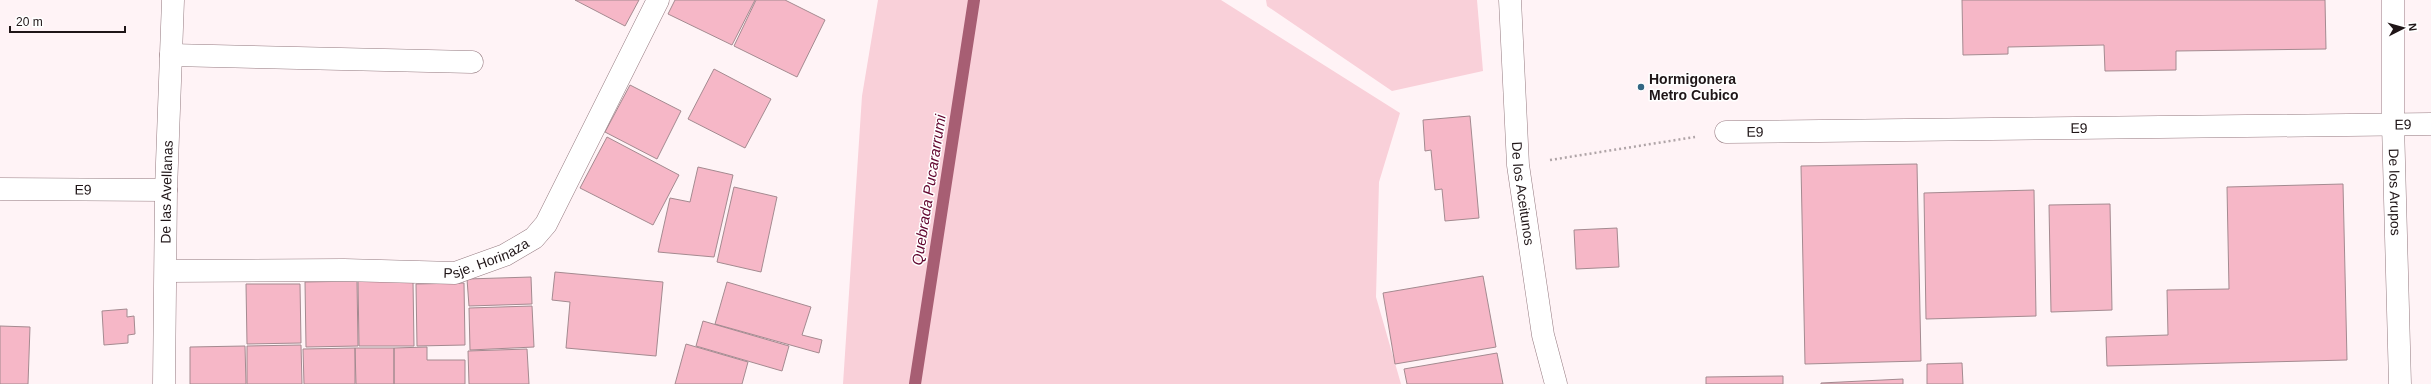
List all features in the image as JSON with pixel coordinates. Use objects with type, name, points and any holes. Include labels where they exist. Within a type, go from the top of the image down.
[{"type":"street","name":"De las Avellanas","points":[[164,384],[167,271],[166,190],[173,0]]},
{"type":"street","name":"Psje. Horinaza","points":[[167,271],[344,270],[455,273],[505,255],[534,238],[546,224],[658,0]]},
{"type":"street","name":"De los Aceitunos","points":[[1510,0],[1518,165],[1543,335],[1556,384]]},
{"type":"street","name":"De los Arupos","points":[[2393,0],[2393,124],[2400,384]]},
{"type":"street","points":[[171,55],[472,62]]},
{"type":"street","name":"E9","points":[[1726,132],[2431,124]]},
{"type":"street","name":"E9","points":[[0,189],[166,190]]},
{"type":"path","points":[[1518,165],[1726,132]]},
{"type":"shaded area","points":[[878,0],[1221,0],[1400,113],[1379,182],[1376,297],[1401,384],[843,384],[862,96]]},
{"type":"shaded area","points":[[1266,0],[1477,0],[1483,71],[1392,91],[1267,6]]},
{"type":"building","points":[[575,0],[639,0],[625,26]]},
{"type":"building","points":[[675,0],[755,0],[732,45],[668,14]]},
{"type":"building","points":[[756,0],[785,0],[825,20],[797,77],[734,46]]},
{"type":"building","points":[[1962,0],[2325,0],[2326,49],[2176,51],[2176,70],[2105,71],[2104,45],[2008,47],[2008,54],[1963,55]]},
{"type":"building","points":[[714,69],[771,99],[745,148],[688,119]]},
{"type":"building","points":[[630,85],[681,111],[657,159],[605,132]]},
{"type":"building","points":[[1470,116],[1479,218],[1445,221],[1442,189],[1435,190],[1431,150],[1425,151],[1423,120]]},
{"type":"building","points":[[607,137],[679,175],[653,225],[580,188]]},
{"type":"building","points":[[1917,164],[1921,361],[1805,364],[1801,166]]},
{"type":"building","points":[[698,167],[733,175],[714,257],[658,252],[670,198],[690,202]]},
{"type":"building","points":[[2343,184],[2347,360],[2107,366],[2106,337],[2168,335],[2167,290],[2229,289],[2227,187]]},
{"type":"building","points":[[734,187],[777,197],[761,272],[717,262]]},
{"type":"building","points":[[2034,190],[2036,316],[1926,319],[1924,193]]},
{"type":"building","points":[[2110,204],[2112,310],[2051,312],[2049,205]]},
{"type":"building","points":[[1617,228],[1619,267],[1576,269],[1574,230]]},
{"type":"building","points":[[555,272],[663,282],[656,356],[566,348],[570,302],[552,300]]},
{"type":"building","points":[[1483,276],[1496,347],[1395,364],[1383,293]]},
{"type":"building","points":[[531,277],[532,304],[469,306],[467,279]]},
{"type":"building","points":[[357,281],[358,346],[306,347],[305,282]]},
{"type":"building","points":[[358,281],[413,281],[414,346],[359,346]]},
{"type":"building","points":[[727,282],[811,307],[802,335],[822,340],[819,353],[715,324]]},
{"type":"building","points":[[464,283],[465,345],[417,346],[416,284]]},
{"type":"building","points":[[246,284],[300,284],[301,343],[247,344]]},
{"type":"building","points":[[532,306],[534,347],[470,350],[469,308]]},
{"type":"building","points":[[127,309],[127,317],[134,316],[135,334],[128,335],[128,343],[104,345],[102,311]]},
{"type":"building","points":[[703,321],[789,346],[782,371],[696,346]]},
{"type":"building","points":[[0,326],[30,327],[28,384],[0,384]]},
{"type":"building","points":[[686,344],[748,362],[742,384],[675,384]]},
{"type":"building","points":[[301,345],[302,384],[247,384],[247,346]]},
{"type":"building","points":[[245,346],[246,384],[190,384],[190,347]]},
{"type":"building","points":[[427,347],[427,360],[465,360],[465,384],[394,384],[394,348]]},
{"type":"building","points":[[355,348],[394,348],[394,384],[356,384]]},
{"type":"building","points":[[355,348],[355,384],[304,384],[303,349]]},
{"type":"building","points":[[527,349],[529,384],[469,384],[468,351]]},
{"type":"building","points":[[1497,353],[1503,384],[1407,384],[1404,369]]},
{"type":"building","points":[[1962,363],[1963,384],[1927,384],[1927,364]]},
{"type":"building","points":[[1783,376],[1783,384],[1706,384],[1706,377]]},
{"type":"building","points":[[1903,379],[1903,384],[1821,384],[1821,383]]},
{"type":"waterway","name":"Quebrada Pucararrumi","points":[[915,384],[974,0]]},
{"type":"place","name":"Hormigonera Metro Cubico","points":[[1641,87]]}]
